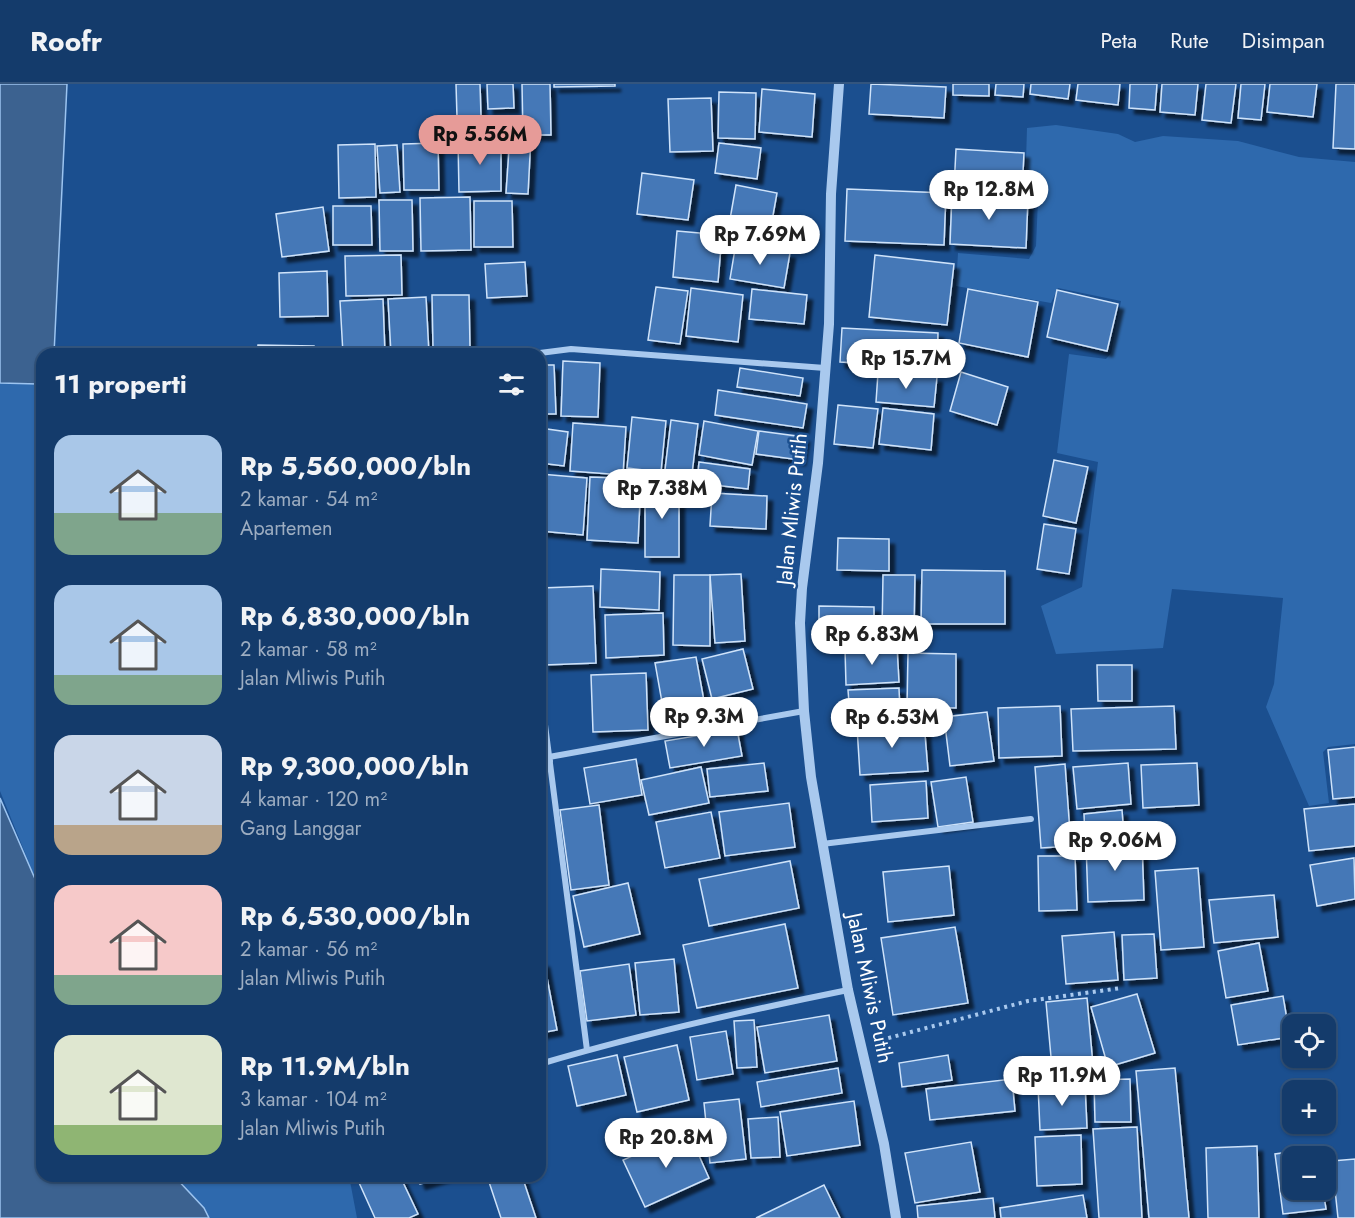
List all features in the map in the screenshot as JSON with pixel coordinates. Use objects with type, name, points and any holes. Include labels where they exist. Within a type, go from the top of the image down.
[{"type":"street","name":"Jalan Mliwis Putih","points":[[839,84],[831,194],[829,324],[818,463],[802,588],[800,623],[804,711],[811,777],[848,990],[884,1144],[896,1218]]},
{"type":"street","points":[[546,353],[571,350],[825,368]]},
{"type":"street","points":[[546,760],[804,711]]},
{"type":"street","points":[[546,735],[587,1050]]},
{"type":"street","points":[[822,844],[1031,819]]},
{"type":"street","points":[[546,1062],[710,1019],[848,990]]},
{"type":"path","points":[[860,1046],[1028,1000],[1121,988]]},
{"type":"shaded area","points":[[0,84],[67,84],[54,348],[36,348],[36,384],[0,383]]},
{"type":"shaded area","points":[[1056,125],[1118,134],[1135,142],[1163,136],[1238,141],[1299,157],[1355,162],[1355,744],[1328,747],[1323,752],[1329,803],[1309,806],[1266,707],[1274,684],[1283,598],[1172,589],[1163,648],[1056,654],[1041,606],[1082,587],[1098,462],[1057,453],[1069,354],[1106,359],[1111,353],[1121,301],[1058,288],[1051,303],[956,286],[958,253],[1029,259],[1036,246],[1038,200],[1025,194],[1027,128]]},
{"type":"shaded area","points":[[0,383],[36,383],[36,880],[0,791]]},
{"type":"shaded area","points":[[0,798],[36,881],[36,1182],[180,1182],[204,1208],[209,1218],[0,1218]]},
{"type":"shaded area","points":[[180,1182],[350,1182],[357,1218],[209,1218],[204,1208]]},
{"type":"building","points":[[456,84],[480,84],[481,116],[457,117]]},
{"type":"building","points":[[487,84],[513,84],[514,108],[488,109]]},
{"type":"building","points":[[522,84],[550,84],[551,135],[523,135]]},
{"type":"building","points":[[554,84],[615,84],[615,86],[554,87]]},
{"type":"building","points":[[871,84],[946,87],[944,118],[869,114]]},
{"type":"building","points":[[953,84],[989,84],[989,96],[953,95]]},
{"type":"building","points":[[996,84],[1024,84],[1023,97],[995,95]]},
{"type":"building","points":[[1031,84],[1070,84],[1068,99],[1030,94]]},
{"type":"building","points":[[1078,84],[1120,84],[1118,105],[1076,100]]},
{"type":"building","points":[[1130,84],[1157,84],[1155,110],[1129,108]]},
{"type":"building","points":[[1162,84],[1198,84],[1195,115],[1160,112]]},
{"type":"building","points":[[1206,84],[1236,84],[1231,123],[1202,120]]},
{"type":"building","points":[[1241,84],[1265,84],[1261,120],[1238,118]]},
{"type":"building","points":[[1270,84],[1317,84],[1313,117],[1267,112]]},
{"type":"building","points":[[1336,84],[1355,84],[1355,149],[1333,148]]},
{"type":"building","points":[[762,89],[815,94],[812,137],[759,132]]},
{"type":"building","points":[[719,92],[756,93],[755,139],[718,138]]},
{"type":"building","points":[[711,98],[713,151],[670,152],[668,99]]},
{"type":"building","points":[[510,135],[531,136],[528,194],[506,193]]},
{"type":"building","points":[[458,141],[501,141],[501,191],[459,192]]},
{"type":"building","points":[[438,143],[439,190],[404,190],[403,144]]},
{"type":"building","points":[[719,143],[761,148],[757,179],[715,173]]},
{"type":"building","points":[[375,144],[376,197],[339,198],[338,145]]},
{"type":"building","points":[[397,145],[400,192],[380,193],[377,146]]},
{"type":"building","points":[[956,149],[1024,153],[1022,191],[954,188]]},
{"type":"building","points":[[642,173],[694,180],[688,220],[637,214]]},
{"type":"building","points":[[736,185],[777,193],[770,232],[729,225]]},
{"type":"building","points":[[847,189],[946,193],[944,245],[845,241]]},
{"type":"building","points":[[952,194],[1028,198],[1026,248],[950,244]]},
{"type":"building","points":[[470,197],[471,250],[421,251],[420,198]]},
{"type":"building","points":[[379,200],[412,200],[413,251],[380,251]]},
{"type":"building","points":[[474,201],[512,201],[513,247],[474,247]]},
{"type":"building","points":[[333,206],[371,206],[372,245],[333,245]]},
{"type":"building","points":[[323,207],[329,251],[282,257],[276,214]]},
{"type":"building","points":[[677,231],[722,235],[718,282],[673,277]]},
{"type":"building","points":[[736,243],[790,253],[784,288],[730,279]]},
{"type":"building","points":[[401,255],[402,295],[346,296],[345,256]]},
{"type":"building","points":[[875,255],[954,264],[947,325],[869,317]]},
{"type":"building","points":[[525,262],[527,296],[487,298],[485,264]]},
{"type":"building","points":[[327,271],[328,316],[280,317],[279,273]]},
{"type":"building","points":[[656,287],[688,291],[680,344],[648,340]]},
{"type":"building","points":[[691,288],[743,295],[738,342],[686,336]]},
{"type":"building","points":[[752,289],[807,295],[804,324],[749,319]]},
{"type":"building","points":[[968,289],[1038,302],[1028,357],[959,343]]},
{"type":"building","points":[[1057,290],[1118,304],[1107,351],[1047,337]]},
{"type":"building","points":[[432,295],[469,295],[470,347],[433,347]]},
{"type":"building","points":[[426,297],[429,348],[391,348],[388,299]]},
{"type":"building","points":[[383,299],[385,348],[343,348],[340,301]]},
{"type":"building","points":[[842,328],[938,333],[937,367],[840,362]]},
{"type":"building","points":[[258,345],[314,346],[314,348],[258,348]]},
{"type":"building","points":[[563,361],[600,363],[598,417],[561,416]]},
{"type":"building","points":[[546,365],[554,365],[556,414],[546,414]]},
{"type":"building","points":[[740,368],[803,378],[800,396],[737,387]]},
{"type":"building","points":[[961,372],[1008,387],[997,425],[950,411]]},
{"type":"building","points":[[878,373],[937,377],[934,407],[876,402]]},
{"type":"building","points":[[718,390],[807,404],[803,428],[715,415]]},
{"type":"building","points":[[838,405],[878,409],[873,448],[834,444]]},
{"type":"building","points":[[883,408],[934,414],[931,450],[879,444]]},
{"type":"building","points":[[632,417],[666,421],[661,472],[627,468]]},
{"type":"building","points":[[671,420],[698,424],[691,482],[664,478]]},
{"type":"building","points":[[704,421],[758,431],[752,465],[699,455]]},
{"type":"building","points":[[573,423],[626,427],[623,475],[570,471]]},
{"type":"building","points":[[546,429],[568,432],[564,466],[546,464]]},
{"type":"building","points":[[759,431],[804,437],[800,460],[756,454]]},
{"type":"building","points":[[1054,460],[1088,467],[1076,523],[1043,516]]},
{"type":"building","points":[[699,462],[750,469],[748,489],[697,483]]},
{"type":"building","points":[[546,475],[587,478],[583,535],[546,532]]},
{"type":"building","points":[[590,477],[641,479],[638,543],[587,540]]},
{"type":"building","points":[[645,483],[679,483],[679,557],[645,557]]},
{"type":"building","points":[[712,493],[767,496],[766,529],[710,526]]},
{"type":"building","points":[[1044,524],[1076,529],[1069,574],[1037,569]]},
{"type":"building","points":[[838,538],[889,539],[889,571],[837,570]]},
{"type":"building","points":[[601,569],[660,572],[659,610],[600,607]]},
{"type":"building","points":[[922,570],[1005,571],[1005,624],[921,624]]},
{"type":"building","points":[[741,574],[745,641],[715,643],[710,575]]},
{"type":"building","points":[[674,575],[710,575],[710,646],[673,645]]},
{"type":"building","points":[[883,575],[915,575],[914,631],[882,632]]},
{"type":"building","points":[[593,586],[596,663],[546,665],[546,588]]},
{"type":"building","points":[[819,606],[874,607],[874,642],[819,641]]},
{"type":"building","points":[[663,613],[664,655],[606,658],[605,615]]},
{"type":"building","points":[[897,646],[899,682],[846,685],[845,649]]},
{"type":"building","points":[[743,649],[753,689],[712,699],[702,659]]},
{"type":"building","points":[[908,653],[956,654],[956,708],[907,707]]},
{"type":"building","points":[[696,657],[704,701],[663,708],[655,663]]},
{"type":"building","points":[[1097,665],[1132,665],[1132,701],[1098,701]]},
{"type":"building","points":[[646,673],[648,730],[593,732],[591,675]]},
{"type":"building","points":[[899,688],[900,714],[850,716],[848,690]]},
{"type":"building","points":[[1060,706],[1062,756],[999,758],[998,708]]},
{"type":"building","points":[[1174,706],[1176,749],[1073,751],[1071,709]]},
{"type":"building","points":[[987,712],[994,761],[950,766],[944,717]]},
{"type":"building","points":[[924,722],[928,771],[860,775],[857,727]]},
{"type":"building","points":[[737,729],[742,756],[670,768],[665,741]]},
{"type":"building","points":[[1355,747],[1355,797],[1333,799],[1328,750]]},
{"type":"building","points":[[636,759],[642,795],[590,804],[584,768]]},
{"type":"building","points":[[764,763],[768,791],[710,797],[707,769]]},
{"type":"building","points":[[1128,763],[1131,804],[1077,809],[1073,767]]},
{"type":"building","points":[[1197,763],[1199,805],[1143,808],[1141,765]]},
{"type":"building","points":[[1065,764],[1071,846],[1041,848],[1035,767]]},
{"type":"building","points":[[701,767],[709,803],[649,815],[641,780]]},
{"type":"building","points":[[966,777],[973,822],[938,827],[931,782]]},
{"type":"building","points":[[926,781],[928,818],[872,822],[870,785]]},
{"type":"building","points":[[789,803],[795,847],[725,856],[719,812]]},
{"type":"building","points":[[1355,804],[1355,846],[1309,851],[1304,809]]},
{"type":"building","points":[[599,805],[609,885],[571,890],[560,810]]},
{"type":"building","points":[[1122,810],[1124,836],[1085,839],[1084,814]]},
{"type":"building","points":[[711,812],[720,858],[665,868],[656,822]]},
{"type":"building","points":[[1142,842],[1144,900],[1088,902],[1086,844]]},
{"type":"building","points":[[1038,856],[1075,856],[1077,910],[1039,911]]},
{"type":"building","points":[[1354,858],[1355,899],[1317,906],[1310,865]]},
{"type":"building","points":[[790,861],[799,908],[709,926],[699,879]]},
{"type":"building","points":[[949,866],[954,915],[888,922],[883,872]]},
{"type":"building","points":[[1198,868],[1204,947],[1161,950],[1155,871]]},
{"type":"building","points":[[628,883],[640,934],[584,947],[573,896]]},
{"type":"building","points":[[1274,895],[1278,937],[1214,943],[1209,900]]},
{"type":"building","points":[[785,924],[798,988],[697,1008],[683,945]]},
{"type":"building","points":[[955,927],[968,1003],[893,1015],[881,938]]},
{"type":"building","points":[[1114,932],[1118,980],[1066,984],[1062,936]]},
{"type":"building","points":[[1154,934],[1157,978],[1124,980],[1122,935]]},
{"type":"building","points":[[1259,943],[1268,991],[1226,998],[1218,951]]},
{"type":"building","points":[[674,959],[679,1012],[640,1015],[635,963]]},
{"type":"building","points":[[629,964],[636,1015],[587,1021],[580,971]]},
{"type":"building","points":[[546,972],[557,1030],[546,1032]]},
{"type":"building","points":[[1137,994],[1155,1053],[1108,1067],[1091,1007]]},
{"type":"building","points":[[1283,996],[1286,1014],[1282,1014],[1282,1038],[1238,1045],[1231,1005]]},
{"type":"building","points":[[1087,998],[1093,1065],[1052,1068],[1046,1002]]},
{"type":"building","points":[[829,1015],[837,1061],[765,1073],[757,1027]]},
{"type":"building","points":[[754,1020],[757,1067],[737,1068],[734,1021]]},
{"type":"building","points":[[726,1031],[733,1074],[697,1080],[690,1037]]},
{"type":"building","points":[[677,1045],[689,1100],[637,1112],[624,1057]]},
{"type":"building","points":[[617,1055],[626,1095],[577,1106],[568,1066]]},
{"type":"building","points":[[948,1055],[952,1080],[902,1087],[899,1063]]},
{"type":"building","points":[[838,1068],[842,1093],[761,1107],[757,1082]]},
{"type":"building","points":[[1175,1068],[1189,1218],[1149,1218],[1136,1071]]},
{"type":"building","points":[[1012,1079],[1015,1111],[930,1120],[926,1089]]},
{"type":"building","points":[[1130,1079],[1131,1122],[1095,1122],[1094,1080]]},
{"type":"building","points":[[1085,1084],[1087,1128],[1040,1130],[1038,1086]]},
{"type":"building","points":[[739,1099],[746,1159],[710,1163],[704,1103]]},
{"type":"building","points":[[854,1101],[860,1145],[787,1156],[780,1112]]},
{"type":"building","points":[[778,1117],[780,1157],[751,1158],[748,1119]]},
{"type":"building","points":[[1137,1127],[1142,1218],[1099,1218],[1093,1129]]},
{"type":"building","points":[[688,1131],[709,1178],[645,1207],[623,1160]]},
{"type":"building","points":[[1081,1135],[1082,1184],[1037,1186],[1035,1137]]},
{"type":"building","points":[[971,1142],[980,1192],[915,1203],[905,1153]]},
{"type":"building","points":[[1257,1146],[1259,1218],[1208,1218],[1206,1148]]},
{"type":"building","points":[[1282,1153],[1282,1200],[1325,1200],[1326,1209],[1283,1214],[1275,1154]]},
{"type":"building","points":[[1355,1159],[1355,1218],[1338,1218],[1336,1161]]},
{"type":"building","points":[[359,1182],[403,1182],[418,1214],[409,1218],[375,1218]]},
{"type":"building","points":[[489,1182],[524,1182],[536,1218],[501,1218]]},
{"type":"building","points":[[824,1185],[840,1218],[756,1218]]},
{"type":"building","points":[[1083,1195],[1087,1218],[1001,1218],[1000,1208]]},
{"type":"building","points":[[993,1198],[995,1218],[918,1218],[917,1206]]}]
